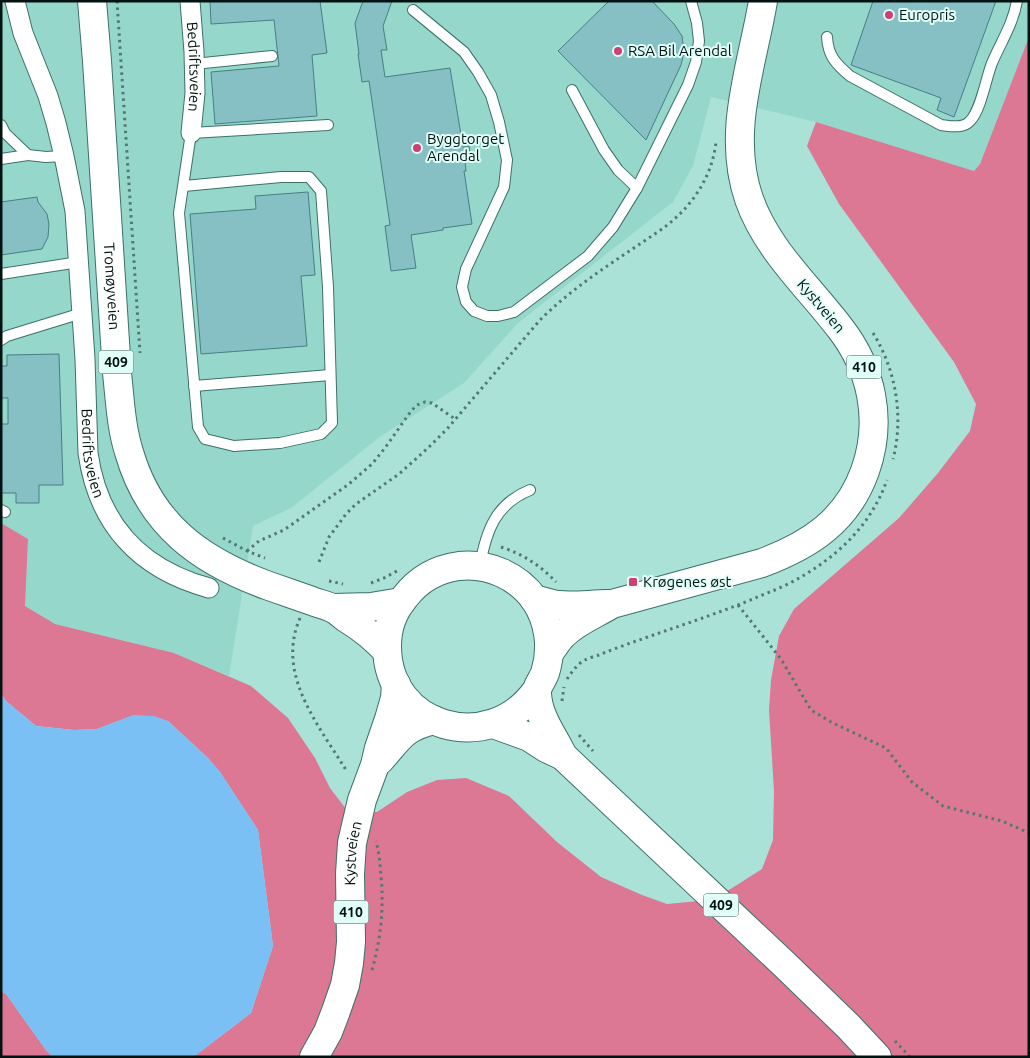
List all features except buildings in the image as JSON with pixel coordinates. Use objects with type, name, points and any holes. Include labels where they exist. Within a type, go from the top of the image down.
[{"type":"main road","name":"Tromøyveien","points":[[92,1],[117,373],[122,418],[128,451],[135,472],[158,514],[192,547],[231,570],[333,608],[371,635],[387,651]]},
{"type":"main road","name":"Kystveien","points":[[534,599],[570,606],[612,604],[762,563],[784,555],[803,545],[827,528],[856,492],[868,464],[874,433],[874,416],[868,378],[863,366],[841,328],[792,270],[767,236],[749,199],[743,178],[739,137],[741,111],[762,1]]},
{"type":"main road","name":"409","points":[[480,566],[496,570],[510,577],[534,599],[547,625],[549,653],[545,673],[525,705],[510,716],[481,727],[457,727],[434,720],[419,711],[401,692],[392,674],[387,651],[389,630],[401,602],[418,583],[441,570],[480,566]]},
{"type":"main road","name":"Tromøyveien","points":[[333,608],[371,607],[401,602]]},
{"type":"main road","name":"Kystveien","points":[[549,653],[564,634],[612,604]]},
{"type":"main road","name":"Kystveien","points":[[314,1057],[328,1032],[345,985],[351,942],[350,874],[352,843],[362,800],[375,765],[395,698],[396,684]]},
{"type":"main road","name":"409","points":[[536,690],[542,716],[563,756]]},
{"type":"main road","name":"Kystveien","points":[[375,765],[409,729],[416,724],[434,720]]},
{"type":"main road","name":"409","points":[[493,724],[529,737],[563,756],[784,964],[877,1057]]},
{"type":"street","name":"Bedriftsveien","points":[[15,1],[23,32],[48,96],[64,156],[75,211],[85,359],[88,453],[96,490],[110,519],[135,549],[149,561],[171,575],[209,588]]},
{"type":"street","name":"Bedriftsveien","points":[[190,1],[195,93],[191,133]]},
{"type":"lane","points":[[412,10],[464,52],[491,95],[499,122],[507,160],[504,187],[466,269],[462,287],[466,302],[474,311],[487,316],[498,316],[514,312],[588,256],[613,227],[637,188],[688,85],[696,62],[698,32],[690,1]]},
{"type":"lane","points":[[827,37],[828,48],[832,58],[850,76],[941,125],[962,126],[970,122],[976,112],[992,64],[1007,34],[1017,1]]},
{"type":"lane","points":[[194,64],[272,56]]},
{"type":"lane","points":[[572,90],[604,150],[618,170],[637,188]]},
{"type":"lane","points":[[1,125],[5,133],[28,155]]},
{"type":"lane","points":[[184,186],[280,177],[309,177],[321,191],[328,288],[332,423],[321,434],[280,443],[234,446],[204,439],[198,427],[179,213],[191,133],[328,126]]},
{"type":"lane","points":[[1,159],[28,155],[64,156]]},
{"type":"lane","points":[[1,274],[79,262]]},
{"type":"lane","points":[[1,340],[7,336],[82,313]]},
{"type":"lane","points":[[194,386],[330,375]]},
{"type":"lane","points":[[480,566],[484,543],[495,518],[514,498],[530,490]]},
{"type":"path","points":[[319,562],[329,537],[346,514],[356,504],[399,474],[438,439],[551,309],[578,287],[672,222],[691,202],[699,191],[710,168],[716,144],[716,135]]},
{"type":"path","points":[[247,551],[259,541],[284,530],[355,479],[372,464],[417,405],[424,402],[432,403],[455,419]]},
{"type":"path","points":[[738,604],[781,659],[811,710],[831,722],[886,748],[912,782],[943,806],[1002,821],[1029,834]]},
{"type":"path","points":[[300,617],[295,633],[293,655],[299,688],[310,712],[346,770]]},
{"type":"shaded area","points":[[1,1],[1029,1],[1029,37],[980,164],[974,171],[816,122],[711,97],[693,166],[673,202],[518,323],[464,383],[381,436],[291,508],[253,526],[229,676],[174,653],[55,624],[25,606],[28,539],[1,523]]},
{"type":"shaded area","points":[[1029,37],[1029,1057],[187,1057],[196,1055],[251,1013],[273,946],[258,830],[220,772],[208,758],[168,721],[134,715],[97,729],[74,730],[36,726],[6,701],[1,694],[1,523],[28,539],[25,606],[55,624],[174,653],[251,686],[288,718],[315,758],[330,788],[349,813],[377,812],[407,792],[437,780],[466,778],[509,796],[557,842],[601,877],[642,895],[667,904],[699,901],[729,890],[762,869],[773,840],[774,791],[769,710],[771,680],[779,636],[794,609],[899,518],[938,473],[970,431],[976,404],[954,362],[839,204],[807,146],[816,122],[974,171],[980,164]]},
{"type":"shaded area","points":[[1,991],[6,994],[53,1057],[1,1057]]},
{"type":"water","points":[[1,694],[6,701],[36,726],[74,730],[97,729],[134,715],[154,716],[168,721],[208,758],[220,772],[258,830],[273,946],[251,1013],[196,1055],[187,1057],[53,1057],[6,994],[1,991]]},
{"type":"place","name":"Europris","points":[[889,15]]},
{"type":"place","name":"RSA Bil Arendal","points":[[618,51]]},
{"type":"place","name":"Byggtorget Arendal","points":[[417,148]]},
{"type":"place","name":"Krøgenes øst","points":[[633,582]]}]
